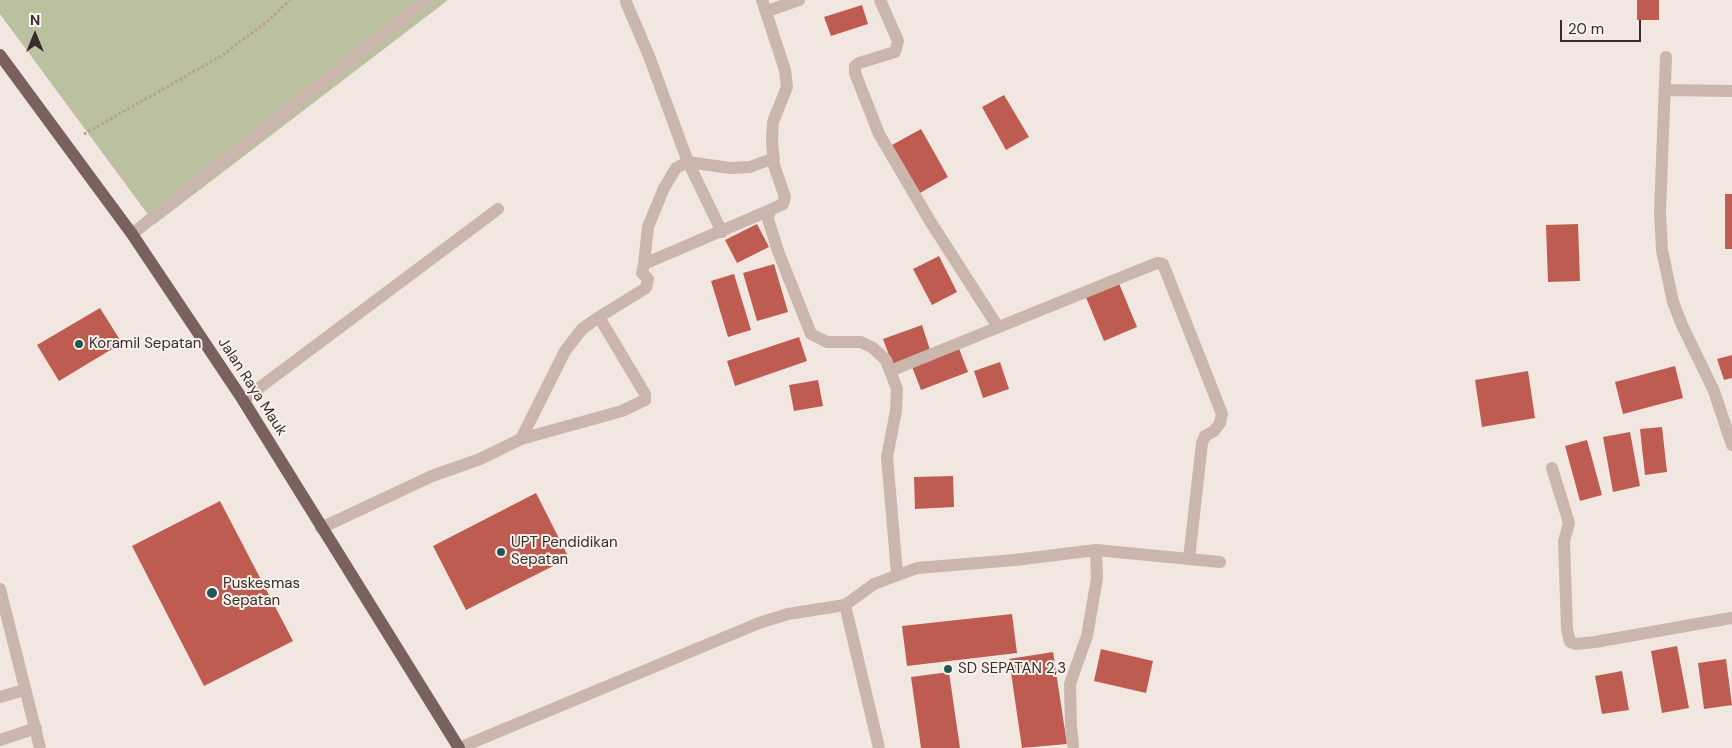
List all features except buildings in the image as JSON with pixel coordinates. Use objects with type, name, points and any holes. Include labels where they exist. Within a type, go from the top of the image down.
[{"type":"main road","name":"Jalan Raya Mauk","points":[[0,55],[132,234],[243,400],[459,748]]},
{"type":"street","points":[[132,234],[426,0]]},
{"type":"street","points":[[644,264],[784,204],[785,198],[774,165],[773,122],[787,87],[785,70],[764,6],[799,0]]},
{"type":"street","points":[[880,0],[898,41],[895,52],[859,63],[855,66],[854,73],[879,134],[930,221],[998,327]]},
{"type":"street","points":[[626,2],[649,56],[688,162],[722,232]]},
{"type":"street","points":[[1666,57],[1660,229],[1666,272],[1682,326],[1714,391],[1732,445]]},
{"type":"street","points":[[1665,90],[1732,91]]},
{"type":"street","points":[[521,439],[566,351],[582,329],[646,288],[648,279],[642,273],[648,227],[654,209],[676,168],[688,162],[730,168],[750,167],[774,158]]},
{"type":"street","points":[[243,400],[498,209]]},
{"type":"street","points":[[770,210],[768,219],[778,251],[811,334],[827,342],[861,342],[880,354],[890,371],[897,389],[896,411],[887,457],[897,573]]},
{"type":"street","points":[[890,371],[1157,263],[1162,264],[1222,414],[1220,423],[1214,431],[1205,436],[1202,443],[1189,559]]},
{"type":"street","points":[[321,528],[432,476],[480,459],[521,439],[622,411],[645,400],[646,394],[599,317]]},
{"type":"street","points":[[1552,468],[1569,523],[1564,541],[1567,629],[1570,642],[1576,644],[1595,642],[1732,619]]},
{"type":"street","points":[[1074,745],[1071,728],[1070,684],[1086,636],[1097,578],[1096,550]]},
{"type":"street","points":[[459,748],[759,623],[788,614],[845,605],[874,584],[897,573],[931,565],[1016,560],[1096,550],[1220,562]]},
{"type":"street","points":[[0,589],[40,748]]},
{"type":"street","points":[[845,605],[879,748]]},
{"type":"street","points":[[0,697],[24,690]]},
{"type":"street","points":[[0,740],[36,728]]},
{"type":"path","points":[[67,144],[221,56],[268,21],[290,0]]},
{"type":"green space","points":[[0,0],[448,0],[155,224],[0,14]]},
{"type":"place","name":"Koramil Sepatan","points":[[79,344]]},
{"type":"place","name":"UPT Pendidikan Sepatan","points":[[501,552]]},
{"type":"place","name":"Puskesmas Sepatan","points":[[212,593]]},
{"type":"place","name":"SD SEPATAN 2,3","points":[[948,669]]}]
